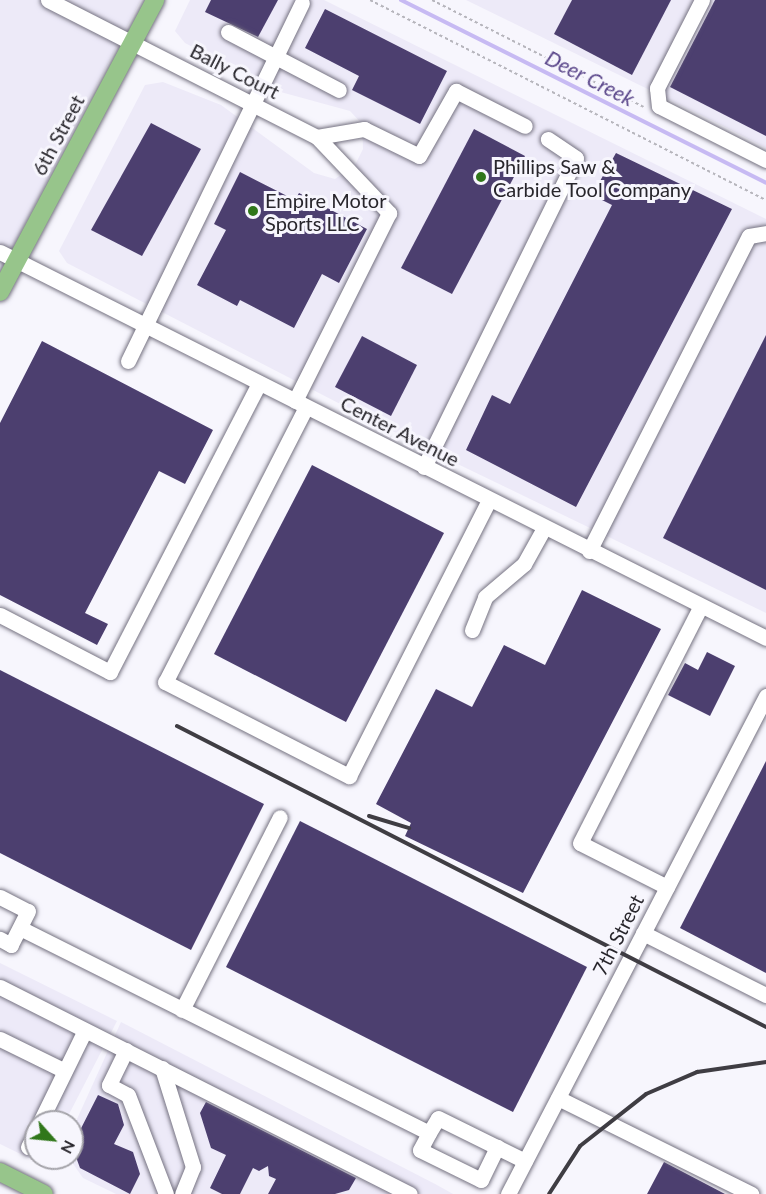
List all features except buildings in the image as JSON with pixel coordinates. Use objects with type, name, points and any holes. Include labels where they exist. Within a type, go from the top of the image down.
[{"type":"main road","name":"6th Street","points":[[0,292],[8,256],[133,42],[155,0]]},
{"type":"main road","points":[[0,1172],[44,1194]]},
{"type":"street","name":"Bally Court","points":[[48,0],[316,137],[389,213],[300,404]]},
{"type":"street","points":[[702,0],[657,88],[659,106],[766,159]]},
{"type":"street","points":[[128,361],[302,3]]},
{"type":"street","points":[[228,32],[339,90]]},
{"type":"street","points":[[316,137],[364,129],[419,156],[456,91],[525,126]]},
{"type":"street","points":[[424,467],[576,158],[548,139]]},
{"type":"street","points":[[589,550],[749,236],[766,233]]},
{"type":"street","name":"Center Avenue","points":[[8,256],[700,607],[766,638]]},
{"type":"street","points":[[0,615],[110,672],[259,383]]},
{"type":"street","points":[[300,404],[165,682],[349,776],[489,500]]},
{"type":"street","points":[[472,630],[485,597],[524,564],[544,528]]},
{"type":"street","points":[[667,887],[580,843],[700,607]]},
{"type":"street","name":"7th Street","points":[[508,1194],[766,696]]},
{"type":"street","points":[[182,1010],[280,817]]},
{"type":"street","points":[[0,897],[28,911],[11,945],[0,939]]},
{"type":"street","points":[[20,928],[429,1133]]},
{"type":"street","points":[[644,933],[766,995]]},
{"type":"street","points":[[0,987],[410,1194]]},
{"type":"street","points":[[46,1110],[86,1030]]},
{"type":"street","points":[[0,1039],[65,1071]]},
{"type":"street","points":[[126,1050],[109,1085],[129,1095],[166,1194]]},
{"type":"street","points":[[162,1068],[193,1167],[182,1194]]},
{"type":"street","points":[[558,1098],[750,1194]]},
{"type":"street","points":[[497,1147],[481,1180],[420,1150],[438,1118],[497,1147],[525,1161]]},
{"type":"path","points":[[370,0],[766,200]]},
{"type":"path","points":[[432,0],[655,113]]},
{"type":"shaded area","points":[[0,0],[141,0],[0,272]]},
{"type":"shaded area","points":[[190,0],[324,0],[766,219],[766,613],[441,456],[67,263],[59,251],[145,85],[163,82],[221,105],[314,173],[335,179],[355,165],[363,149],[362,124],[350,111],[277,91],[185,43],[175,31]]},
{"type":"shaded area","points":[[466,0],[766,0],[766,148],[723,126]]},
{"type":"shaded area","points":[[0,963],[117,1021],[71,1110],[24,1110],[24,1156],[0,1144]]},
{"type":"shaded area","points":[[121,1022],[453,1194],[116,1194],[83,1178],[77,1170],[84,1170],[84,1110],[81,1110]]},
{"type":"waterway","name":"Deer Creek","points":[[401,0],[766,183]]},
{"type":"railway","points":[[177,726],[766,1027]]},
{"type":"railway","points":[[369,816],[409,828]]},
{"type":"railway","points":[[549,1194],[580,1146],[646,1094],[697,1072],[766,1062]]},
{"type":"place","name":"Phillips Saw & Carbide Tool Company","points":[[481,177]]},
{"type":"place","name":"Empire Motor Sports LLC","points":[[253,211]]}]
